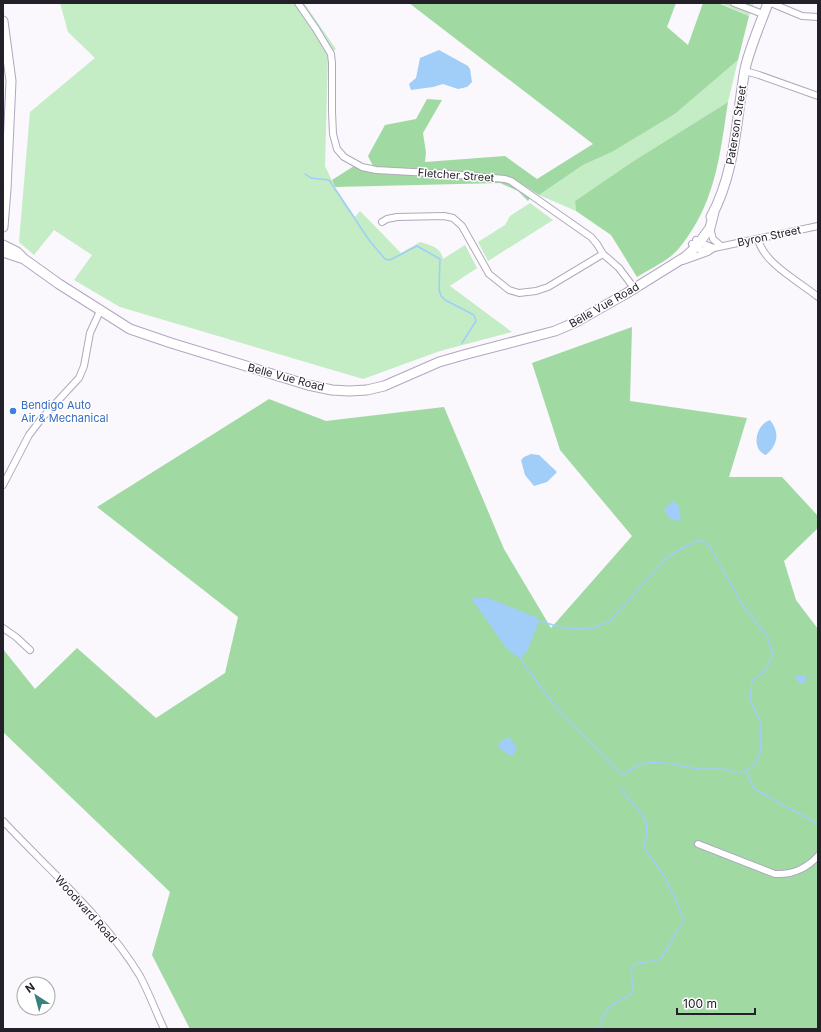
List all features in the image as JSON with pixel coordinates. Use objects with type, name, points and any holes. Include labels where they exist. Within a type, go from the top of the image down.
[{"type":"street","name":"Fletcher Street","points":[[298,3],[331,54],[333,134],[337,149],[344,157],[354,164],[376,170],[449,174],[505,179],[511,181],[591,237],[603,254],[619,268],[634,288]]},
{"type":"street","points":[[734,3],[764,14]]},
{"type":"street","name":"Paterson Street","points":[[696,243],[714,212],[725,183],[732,158],[748,58],[768,3]]},
{"type":"street","points":[[771,3],[802,16],[818,17]]},
{"type":"street","points":[[3,21],[11,74],[11,88],[3,227]]},
{"type":"street","points":[[745,71],[818,96]]},
{"type":"street","name":"Belle Vue Road","points":[[3,245],[17,252],[24,259],[100,311],[130,329],[308,385],[332,390],[349,391],[367,390],[384,386],[439,362],[564,328],[594,313],[668,267],[677,263],[710,228],[714,212]]},
{"type":"street","points":[[382,222],[387,219],[397,217],[444,216],[453,218],[462,226],[489,274],[509,290],[519,293],[536,291],[548,287],[603,254]]},
{"type":"street","name":"Byron Street","points":[[677,263],[721,246],[818,226]]},
{"type":"street","points":[[710,228],[713,239],[721,246]]},
{"type":"street","points":[[758,239],[761,249],[769,260],[818,297]]},
{"type":"street","points":[[696,243],[712,249]]},
{"type":"street","name":"Belle Vue Road","points":[[668,267],[696,243]]},
{"type":"street","name":"Belle Vue Road","points":[[3,252],[24,259]]},
{"type":"street","points":[[3,485],[19,451],[29,435],[42,418],[79,378],[84,366],[90,333],[100,311]]},
{"type":"street","points":[[3,628],[16,637],[30,650]]},
{"type":"street","name":"Woodward Road","points":[[3,821],[90,911],[111,935],[140,977],[164,1029]]},
{"type":"street","points":[[698,844],[775,874],[787,874],[799,870],[812,863],[818,856]]},
{"type":"green space","points":[[60,3],[304,3],[336,49],[328,56],[325,166],[335,187],[355,217],[360,211],[401,253],[420,242],[437,249],[442,255],[443,259],[465,245],[477,268],[450,286],[512,332],[440,351],[363,379],[120,307],[74,280],[92,255],[54,230],[34,255],[19,242],[30,112],[95,58],[68,32]]},
{"type":"green space","points":[[409,3],[676,3],[667,27],[688,45],[703,3],[718,3],[749,16],[738,60],[675,114],[612,152],[583,165],[539,195],[511,177],[374,168],[368,156],[385,125],[416,119],[427,99],[442,100],[423,133],[426,153],[425,162],[505,156],[537,179],[593,144]]},
{"type":"green space","points":[[720,3],[754,3],[749,16]]},
{"type":"green space","points":[[738,60],[728,102],[632,162],[575,201],[576,211],[539,195],[583,165],[612,152],[675,114]]},
{"type":"green space","points":[[728,102],[717,168],[713,184],[700,215],[692,230],[674,253],[663,262],[637,277],[611,235],[576,211],[575,201],[632,162]]},
{"type":"green space","points":[[354,166],[371,171],[503,180],[513,183],[530,198],[528,201],[518,191],[500,183],[335,187],[332,180]]},
{"type":"green space","points":[[530,203],[553,220],[488,261],[478,242],[505,225],[510,216]]},
{"type":"green space","points":[[632,327],[630,401],[747,418],[729,477],[782,477],[818,516],[818,528],[784,561],[796,600],[818,629],[818,1029],[190,1029],[152,955],[170,892],[3,732],[3,649],[35,689],[77,648],[156,718],[225,673],[238,617],[97,507],[269,399],[326,421],[444,407],[504,549],[551,628],[632,536],[560,450],[532,363]]},
{"type":"water","points":[[439,50],[468,66],[470,69],[472,82],[467,87],[458,89],[443,84],[411,90],[409,84],[416,78],[420,58]]},
{"type":"water","points":[[770,420],[775,429],[776,438],[773,447],[766,455],[758,448],[757,438],[761,427]]},
{"type":"water","points":[[531,454],[539,455],[557,472],[547,482],[534,486],[525,475],[521,460]]},
{"type":"water","points":[[672,501],[678,504],[681,518],[678,521],[669,518],[664,510]]},
{"type":"water","points":[[471,598],[488,598],[536,617],[539,621],[522,660],[507,649]]},
{"type":"water","points":[[798,675],[806,676],[807,678],[803,683],[799,683],[795,678]]},
{"type":"water","points":[[508,737],[517,748],[513,756],[507,754],[498,747],[500,742]]},
{"type":"waterway","points":[[305,174],[311,178],[329,180],[369,240],[385,259],[390,260],[417,246],[440,259],[439,289],[441,296],[445,300],[474,315],[476,321],[462,343]]},
{"type":"waterway","points":[[522,660],[556,707],[622,775],[641,764],[653,762],[675,764],[697,769],[721,769],[735,772],[746,771],[756,763],[761,750],[760,721],[750,699],[752,681],[766,670],[773,654],[767,636],[742,604],[709,545],[700,540],[682,548],[666,558],[609,622],[592,628],[577,629],[564,628],[539,621]]},
{"type":"waterway","points":[[746,771],[754,789],[818,824]]},
{"type":"waterway","points":[[601,1029],[602,1020],[609,1008],[616,1002],[633,993],[631,972],[634,964],[661,958],[684,919],[665,877],[644,847],[647,833],[646,820],[620,788]]},
{"type":"place","name":"Bendigo Auto Air & Mechanical","points":[[13,411]]}]
